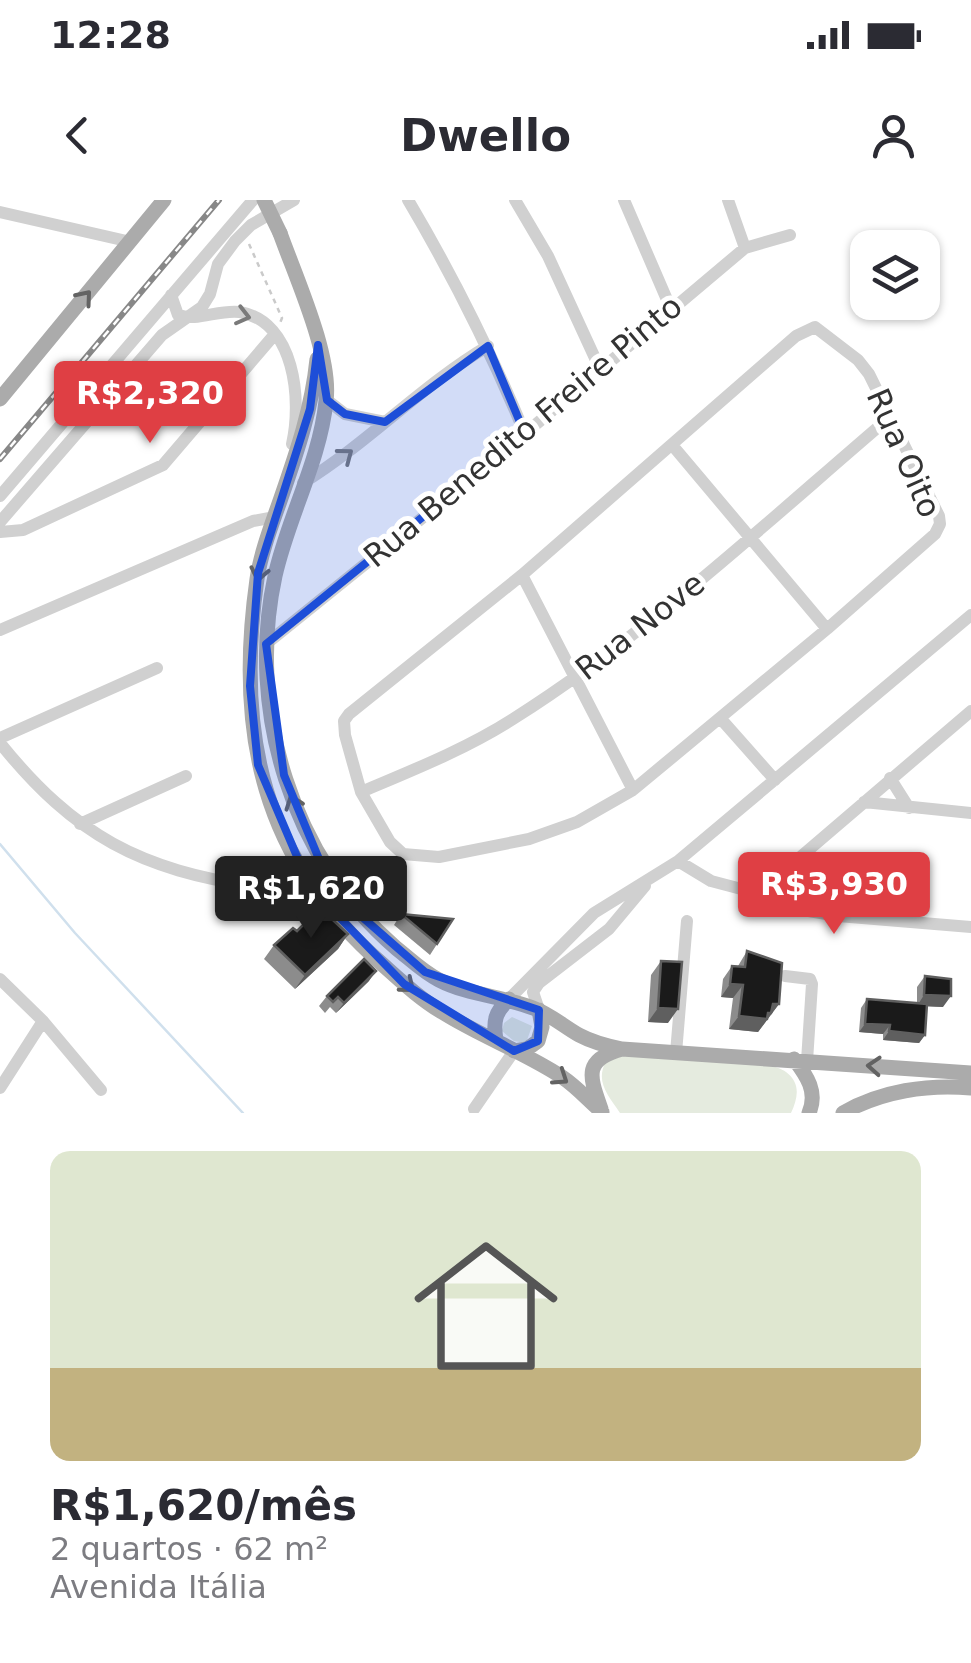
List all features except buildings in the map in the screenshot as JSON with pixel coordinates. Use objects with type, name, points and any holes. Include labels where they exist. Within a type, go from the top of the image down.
[{"type":"main road","points":[[0,398],[164,200]]},
{"type":"main road","points":[[264,200],[280,234],[323,360],[327,400],[275,576],[266,644],[269,692],[284,775],[298,817],[319,859],[360,916],[425,972],[452,986],[539,1010],[580,1036],[622,1049],[971,1073]]},
{"type":"main road","points":[[318,345],[310,408],[258,573],[250,686],[258,766],[279,828],[310,887],[336,921],[404,984],[442,1012],[564,1078],[602,1113]]},
{"type":"main road","points":[[496,1040],[496,1010],[508,999]]},
{"type":"main road","points":[[514,1051],[538,1041],[542,1027],[539,1010]]},
{"type":"main road","points":[[602,1113],[592,1084],[592,1068],[597,1059],[622,1049]]},
{"type":"main road","points":[[800,1060],[812,1089],[809,1113]]},
{"type":"main road","points":[[842,1113],[898,1092],[943,1085],[971,1088]]},
{"type":"street","points":[[0,496],[253,200]]},
{"type":"street","points":[[0,522],[142,356],[162,335],[202,308],[218,264],[244,232],[294,200]]},
{"type":"street","points":[[408,200],[453,275],[525,434]]},
{"type":"street","points":[[515,200],[548,256],[600,370]]},
{"type":"street","points":[[624,200],[671,309]]},
{"type":"street","points":[[728,200],[745,248]]},
{"type":"street","points":[[0,212],[131,242]]},
{"type":"street","name":"Rua Benedito Freire Pinto","points":[[266,644],[525,434],[745,248],[790,235]]},
{"type":"street","points":[[0,630],[253,521],[275,518],[295,432],[290,363],[275,334],[256,317],[218,311],[188,318],[178,314],[172,295]]},
{"type":"street","name":"Rua Oito","points":[[815,327],[824,330],[869,374],[890,417],[940,524],[935,534],[827,629],[632,790],[578,822],[528,839],[425,858],[403,854],[390,842],[361,792],[345,736],[344,722],[349,714],[522,576],[796,336],[815,327]]},
{"type":"street","points":[[0,532],[23,530],[162,464],[275,334]]},
{"type":"street","points":[[303,484],[346,457],[463,361],[488,346]]},
{"type":"street","points":[[327,400],[345,414],[385,422]]},
{"type":"street","name":"Rua Nove","points":[[361,792],[467,745],[576,678],[750,538],[890,417]]},
{"type":"street","points":[[673,446],[827,629]]},
{"type":"street","points":[[522,576],[632,790]]},
{"type":"street","points":[[508,999],[594,914],[614,898],[678,862],[971,616]]},
{"type":"street","points":[[157,668],[0,740],[28,778],[80,824],[107,842],[154,864],[201,879],[258,887]]},
{"type":"street","points":[[764,895],[798,859],[971,711]]},
{"type":"street","points":[[724,716],[778,778]]},
{"type":"street","points":[[80,824],[186,776]]},
{"type":"street","points":[[890,778],[909,808]]},
{"type":"street","points":[[864,802],[971,813]]},
{"type":"street","points":[[691,851],[711,881]]},
{"type":"street","points":[[678,862],[711,881],[764,895],[797,909],[971,928]]},
{"type":"street","points":[[539,1010],[533,992],[539,983],[608,929],[650,880]]},
{"type":"street","points":[[676,1053],[687,921]]},
{"type":"street","points":[[785,976],[810,979],[812,984],[800,1060]]},
{"type":"street","points":[[0,978],[101,1090]]},
{"type":"street","points":[[0,1088],[42,1021]]},
{"type":"street","points":[[474,1110],[514,1051]]},
{"type":"path","points":[[244,232],[282,318],[275,334]]},
{"type":"highlighted area","points":[[318,345],[327,400],[345,414],[385,422],[488,346],[525,434],[266,644],[284,775],[319,859],[361,916],[425,972],[539,1010],[538,1041],[514,1051],[404,984],[310,887],[258,765],[250,686],[258,573],[310,409]]},
{"type":"shaded area","points":[[512,1017],[532,1026],[526,1043],[514,1041],[502,1031],[504,1023]]},
{"type":"shaded area","points":[[624,1053],[734,1060],[775,1067],[794,1081],[795,1102],[791,1113],[620,1113],[604,1088],[602,1075],[606,1061]]},
{"type":"waterway","points":[[0,844],[75,933],[243,1113]]},
{"type":"railway","points":[[0,459],[219,200]]}]
